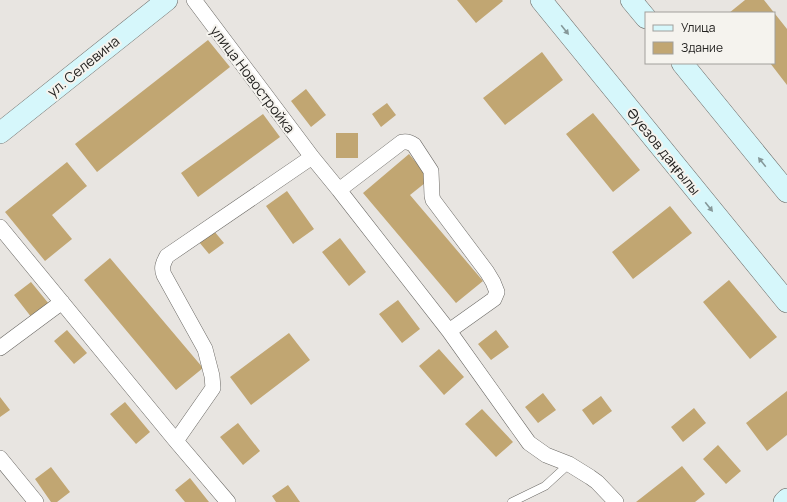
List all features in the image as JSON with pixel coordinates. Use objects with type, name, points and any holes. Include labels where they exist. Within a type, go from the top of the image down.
[{"type":"main road","name":"ул. Селевина","points":[[0,133],[167,0]]},
{"type":"main road","name":"Әуезов даңғылы","points":[[541,0],[787,302]]},
{"type":"main road","points":[[631,0],[645,17]]},
{"type":"main road","points":[[683,64],[787,192]]},
{"type":"street","name":"улица Новостройка","points":[[194,0],[312,157],[449,331],[528,443],[546,455],[569,464],[597,482],[613,501]]},
{"type":"street","points":[[339,190],[402,142],[410,142],[414,145],[431,171],[433,200],[487,272],[497,292],[494,299],[449,331]]},
{"type":"street","points":[[176,441],[213,388],[212,376],[205,349],[164,275],[162,267],[164,261],[167,256],[312,157]]},
{"type":"street","points":[[0,226],[176,441],[228,502]]},
{"type":"street","points":[[0,348],[62,302]]},
{"type":"street","points":[[0,458],[36,502]]},
{"type":"lane","points":[[512,502],[545,486],[569,464]]},
{"type":"building","points":[[457,0],[502,0],[503,1],[476,23]]},
{"type":"building","points":[[745,0],[764,0],[774,12],[730,12]]},
{"type":"building","points":[[775,14],[787,29],[787,85],[771,64],[775,64]]},
{"type":"building","points":[[208,40],[230,67],[97,172],[75,144]]},
{"type":"building","points":[[542,52],[563,80],[505,125],[483,98]]},
{"type":"building","points":[[306,89],[326,115],[311,127],[291,101]]},
{"type":"building","points":[[387,103],[396,115],[381,127],[372,114]]},
{"type":"building","points":[[593,113],[640,170],[613,192],[566,134]]},
{"type":"building","points":[[263,114],[280,137],[198,197],[181,173]]},
{"type":"building","points":[[336,133],[358,133],[358,158],[336,158]]},
{"type":"building","points":[[409,154],[430,179],[410,195],[483,281],[456,303],[363,193]]},
{"type":"building","points":[[67,162],[87,186],[52,215],[72,239],[45,261],[5,212]]},
{"type":"building","points":[[287,191],[314,229],[293,244],[266,206]]},
{"type":"building","points":[[670,206],[692,233],[633,279],[612,252]]},
{"type":"building","points":[[214,231],[224,243],[209,254],[199,242]]},
{"type":"building","points":[[340,238],[366,272],[349,286],[322,252]]},
{"type":"building","points":[[110,258],[203,368],[176,390],[84,280]]},
{"type":"building","points":[[729,280],[777,337],[750,359],[703,302]]},
{"type":"building","points":[[31,282],[49,304],[32,318],[14,295]]},
{"type":"building","points":[[398,300],[420,329],[402,343],[379,314]]},
{"type":"building","points":[[67,330],[87,353],[74,364],[54,341]]},
{"type":"building","points":[[496,330],[509,347],[491,360],[478,344]]},
{"type":"building","points":[[289,333],[310,360],[251,405],[230,377]]},
{"type":"building","points":[[439,349],[464,377],[444,395],[419,366]]},
{"type":"building","points":[[787,391],[787,435],[767,451],[746,423]]},
{"type":"building","points":[[543,393],[556,410],[538,423],[525,407]]},
{"type":"building","points":[[601,396],[612,411],[593,425],[582,410]]},
{"type":"building","points":[[0,397],[10,410],[0,417]]},
{"type":"building","points":[[125,402],[150,432],[136,444],[110,414]]},
{"type":"building","points":[[694,408],[706,423],[683,442],[671,427]]},
{"type":"building","points":[[482,409],[513,442],[496,457],[465,424]]},
{"type":"building","points":[[238,423],[260,451],[243,465],[220,437]]},
{"type":"building","points":[[718,445],[741,471],[726,484],[703,459]]},
{"type":"building","points":[[682,466],[705,494],[695,502],[636,502]]},
{"type":"building","points":[[51,467],[70,492],[57,502],[51,502],[35,479]]},
{"type":"building","points":[[190,478],[209,502],[185,502],[175,490]]},
{"type":"building","points":[[288,485],[300,502],[276,502],[272,496]]}]
